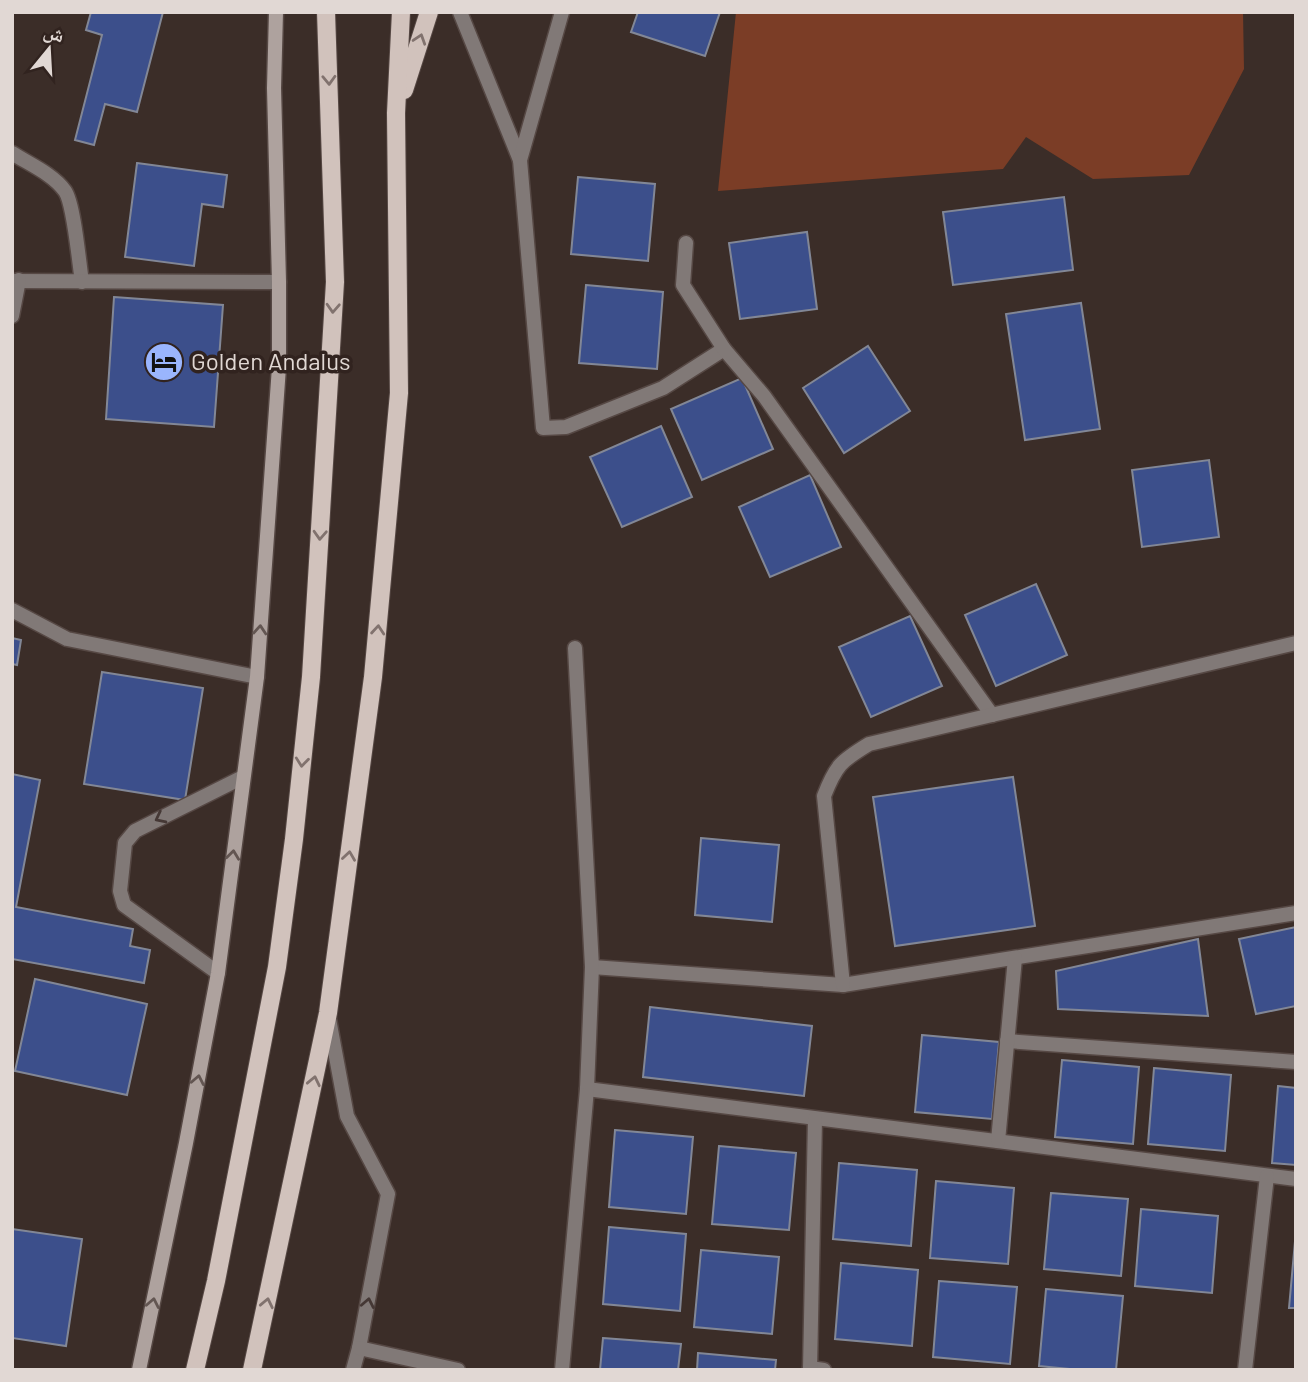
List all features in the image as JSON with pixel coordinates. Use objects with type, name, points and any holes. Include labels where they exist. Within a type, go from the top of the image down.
[{"type":"main road","points":[[195,1370],[216,1281],[277,967],[311,677],[335,282],[326,12]]},
{"type":"main road","points":[[252,1370],[328,1013],[373,677],[399,393],[396,113],[401,12]]},
{"type":"main road","points":[[396,113],[429,12]]},
{"type":"street","points":[[139,1370],[218,973],[257,677],[279,367],[274,88],[276,12]]},
{"type":"street","points":[[460,12],[520,160],[543,428],[566,427],[663,388],[724,349]]},
{"type":"street","points":[[520,160],[562,12]]},
{"type":"street","points":[[12,153],[54,180],[66,193],[82,282]]},
{"type":"street","points":[[686,243],[683,285],[724,349],[764,396],[992,715]]},
{"type":"street","points":[[12,316],[15,281],[279,282]]},
{"type":"street","points":[[12,610],[67,639],[257,677]]},
{"type":"street","points":[[843,985],[824,796],[832,775],[845,758],[869,744],[1296,643]]},
{"type":"street","points":[[562,1370],[587,1089],[592,967],[575,648]]},
{"type":"street","points":[[218,973],[124,905],[120,891],[125,843],[135,831],[243,777]]},
{"type":"street","points":[[592,967],[843,985],[1296,913]]},
{"type":"street","points":[[998,1141],[1015,958]]},
{"type":"street","points":[[328,1013],[347,1116],[388,1194],[353,1370]]},
{"type":"street","points":[[1007,1041],[1296,1062]]},
{"type":"street","points":[[587,1089],[1296,1179]]},
{"type":"street","points":[[815,1119],[815,1369]]},
{"type":"street","points":[[1245,1370],[1267,1175]]},
{"type":"street","points":[[359,1348],[458,1370]]},
{"type":"shaded area","points":[[736,12],[1243,12],[1244,69],[1189,175],[1093,179],[1026,137],[1003,169],[718,191]]},
{"type":"building","points":[[91,12],[163,12],[137,112],[105,104],[94,145],[75,140],[102,35],[86,30]]},
{"type":"building","points":[[638,12],[720,12],[705,56],[631,32]]},
{"type":"building","points":[[137,163],[227,175],[223,207],[202,204],[194,266],[125,257]]},
{"type":"building","points":[[578,177],[655,184],[648,261],[571,254]]},
{"type":"building","points":[[1064,197],[1073,270],[953,285],[943,212]]},
{"type":"building","points":[[807,232],[817,309],[740,319],[729,243]]},
{"type":"building","points":[[586,285],[663,292],[657,369],[579,363]]},
{"type":"building","name":"Golden Andalus","points":[[114,297],[223,305],[214,427],[106,419]]},
{"type":"building","points":[[1081,303],[1100,429],[1025,440],[1006,314]]},
{"type":"building","points":[[868,346],[910,411],[844,453],[803,388]]},
{"type":"building","points":[[742,378],[773,449],[702,480],[671,409]]},
{"type":"building","points":[[661,426],[692,497],[622,527],[590,457]]},
{"type":"building","points":[[1209,460],[1219,537],[1142,547],[1132,470]]},
{"type":"building","points":[[810,475],[841,547],[770,577],[739,507]]},
{"type":"building","points":[[1036,584],[1067,655],[996,686],[965,615]]},
{"type":"building","points":[[910,616],[942,686],[871,717],[839,647]]},
{"type":"building","points":[[12,638],[21,640],[17,665],[12,664]]},
{"type":"building","points":[[102,672],[203,688],[185,800],[84,784]]},
{"type":"building","points":[[12,774],[40,780],[16,907],[133,929],[130,946],[150,950],[144,983],[12,959]]},
{"type":"building","points":[[1013,777],[1035,926],[895,946],[873,797]]},
{"type":"building","points":[[701,838],[779,845],[772,922],[695,915]]},
{"type":"building","points":[[1296,927],[1296,1006],[1256,1014],[1239,939]]},
{"type":"building","points":[[1198,939],[1208,1016],[1058,1009],[1056,971]]},
{"type":"building","points":[[35,979],[147,1004],[127,1095],[15,1071]]},
{"type":"building","points":[[650,1007],[812,1026],[804,1096],[643,1077]]},
{"type":"building","points":[[922,1035],[999,1042],[992,1119],[915,1112]]},
{"type":"building","points":[[1062,1060],[1139,1067],[1133,1144],[1055,1137]]},
{"type":"building","points":[[1154,1068],[1231,1075],[1225,1151],[1148,1144]]},
{"type":"building","points":[[1278,1086],[1296,1088],[1296,1165],[1272,1163]]},
{"type":"building","points":[[615,1130],[693,1137],[686,1214],[609,1207]]},
{"type":"building","points":[[719,1146],[796,1153],[789,1230],[712,1224]]},
{"type":"building","points":[[839,1163],[917,1170],[911,1246],[833,1239]]},
{"type":"building","points":[[936,1181],[1014,1188],[1008,1264],[930,1258]]},
{"type":"building","points":[[1051,1193],[1128,1199],[1121,1276],[1044,1269]]},
{"type":"building","points":[[1141,1209],[1218,1216],[1212,1293],[1135,1286]]},
{"type":"building","points":[[609,1227],[686,1234],[680,1311],[603,1304]]},
{"type":"building","points":[[12,1229],[82,1239],[66,1346],[12,1338]]},
{"type":"building","points":[[1296,1230],[1296,1308],[1289,1308]]},
{"type":"building","points":[[701,1250],[779,1257],[772,1334],[694,1327]]},
{"type":"building","points":[[841,1263],[918,1270],[912,1346],[835,1339]]},
{"type":"building","points":[[939,1281],[1017,1287],[1010,1364],[933,1357]]},
{"type":"building","points":[[1046,1289],[1123,1296],[1116,1370],[1039,1366]]},
{"type":"building","points":[[603,1338],[681,1344],[678,1370],[600,1370]]},
{"type":"building","points":[[698,1353],[776,1360],[775,1370],[697,1370]]},
{"type":"place","name":"Golden Andalus","points":[[164,362]]}]
